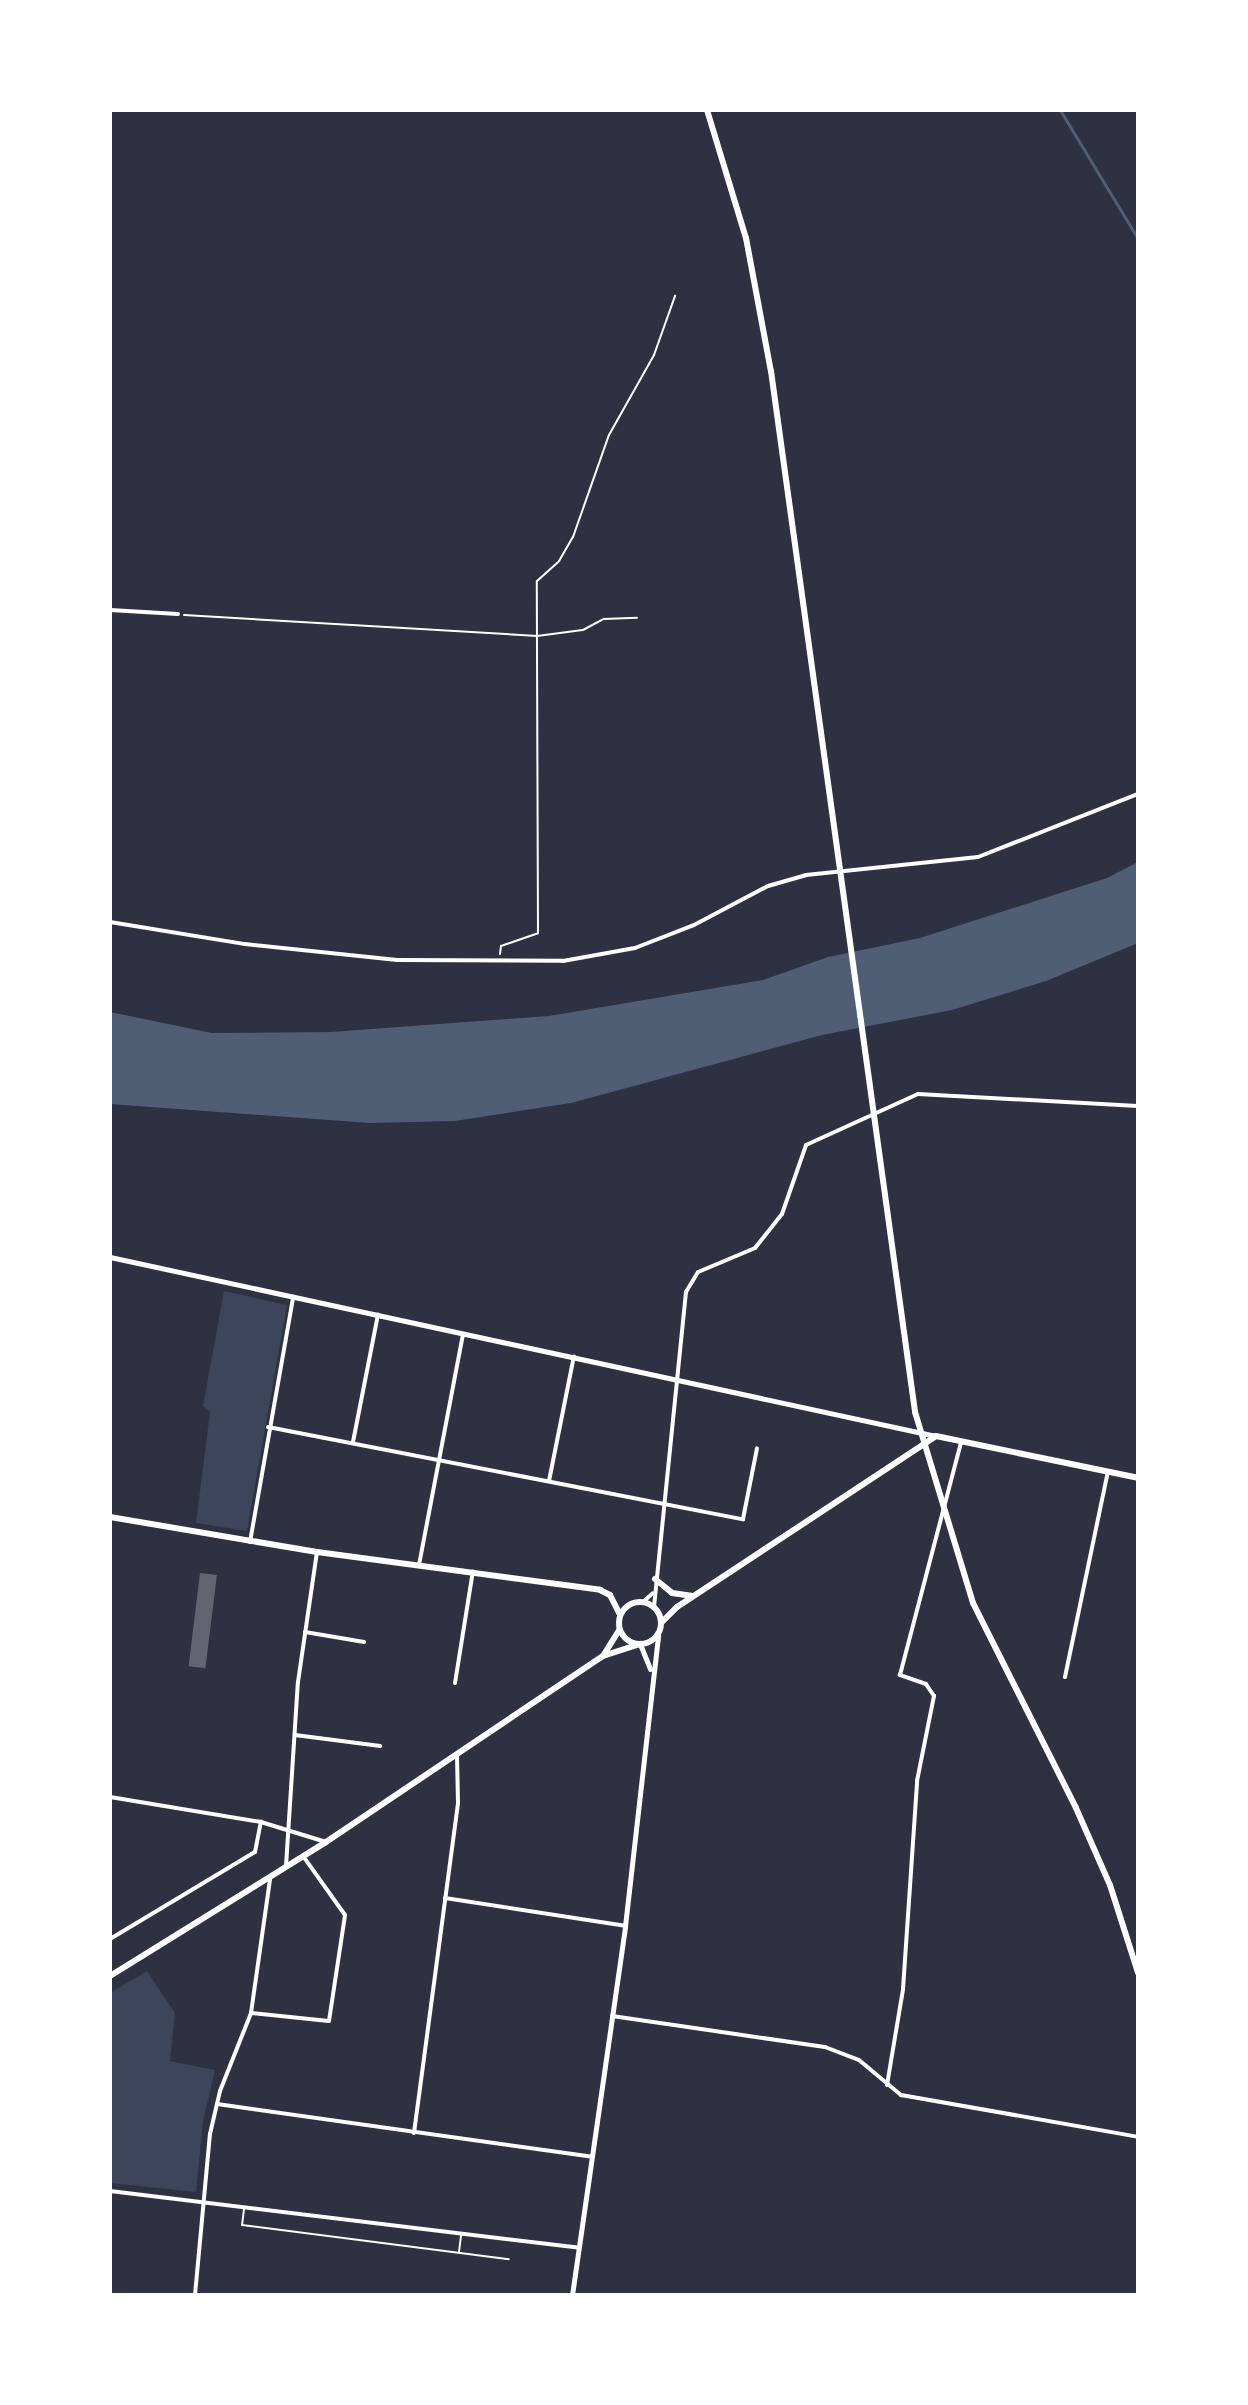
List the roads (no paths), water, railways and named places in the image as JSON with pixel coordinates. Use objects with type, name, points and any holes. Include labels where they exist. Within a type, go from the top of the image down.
[{"type":"main road","points":[[707,110],[746,238],[771,371],[903,1347],[933,1482],[973,1603],[1076,1808],[1110,1885],[1138,1973]]},
{"type":"main road","points":[[110,1976],[326,1842],[603,1656],[658,1635],[661,1623],[677,1607],[936,1436],[1138,1478]]},
{"type":"main road","points":[[110,1517],[250,1542],[604,1591],[620,1615],[619,1630],[603,1656]]},
{"type":"main road","points":[[655,1579],[672,1593],[693,1596]]},
{"type":"main road","points":[[620,1615],[632,1603],[643,1602],[656,1609],[677,1607]]},
{"type":"main road","points":[[656,1609],[661,1623]]},
{"type":"main road","points":[[619,1630],[627,1640],[640,1644]]},
{"type":"street","points":[[110,610],[178,614]]},
{"type":"street","points":[[110,922],[298,951],[500,963],[563,961],[635,948],[793,878],[978,857],[1138,794]]},
{"type":"street","points":[[656,1609],[654,1591],[660,1504],[675,1377],[691,1280],[712,1264],[755,1248],[782,1214],[802,1152],[813,1140],[918,1094],[1138,1106]]},
{"type":"street","points":[[110,1257],[936,1436]]},
{"type":"street","points":[[250,1542],[293,1297]]},
{"type":"street","points":[[353,1442],[378,1314]]},
{"type":"street","points":[[418,1566],[463,1332]]},
{"type":"street","points":[[549,1481],[574,1356]]},
{"type":"street","points":[[268,1427],[743,1519],[757,1448]]},
{"type":"street","points":[[887,2085],[903,1989],[917,1781],[934,1696],[926,1684],[900,1675],[962,1440]]},
{"type":"street","points":[[1065,1677],[1108,1471]]},
{"type":"street","points":[[286,1866],[305,1632],[317,1552]]},
{"type":"street","points":[[455,1683],[473,1571]]},
{"type":"street","points":[[643,1602],[654,1591]]},
{"type":"street","points":[[305,1632],[364,1642]]},
{"type":"street","points":[[572,2295],[625,1926],[658,1635]]},
{"type":"street","points":[[640,1644],[652,1674]]},
{"type":"street","points":[[295,1735],[380,1746]]},
{"type":"street","points":[[414,2133],[458,1803],[457,1754]]},
{"type":"street","points":[[110,1797],[290,1828],[326,1842]]},
{"type":"street","points":[[110,1939],[255,1852],[261,1822]]},
{"type":"street","points":[[251,2013],[329,2021],[345,1915],[303,1856]]},
{"type":"street","points":[[195,2295],[203,2203],[217,2104],[251,2013],[270,1877]]},
{"type":"street","points":[[444,1898],[625,1926]]},
{"type":"street","points":[[612,2016],[825,2047],[859,2060],[901,2095],[1138,2137]]},
{"type":"street","points":[[217,2104],[592,2157]]},
{"type":"street","points":[[110,2191],[578,2248]]},
{"type":"lane","points":[[244,2208],[242,2225],[509,2259]]},
{"type":"lane","points":[[459,2253],[461,2235]]},
{"type":"waterway","points":[[1060,110],[1138,239]]}]
